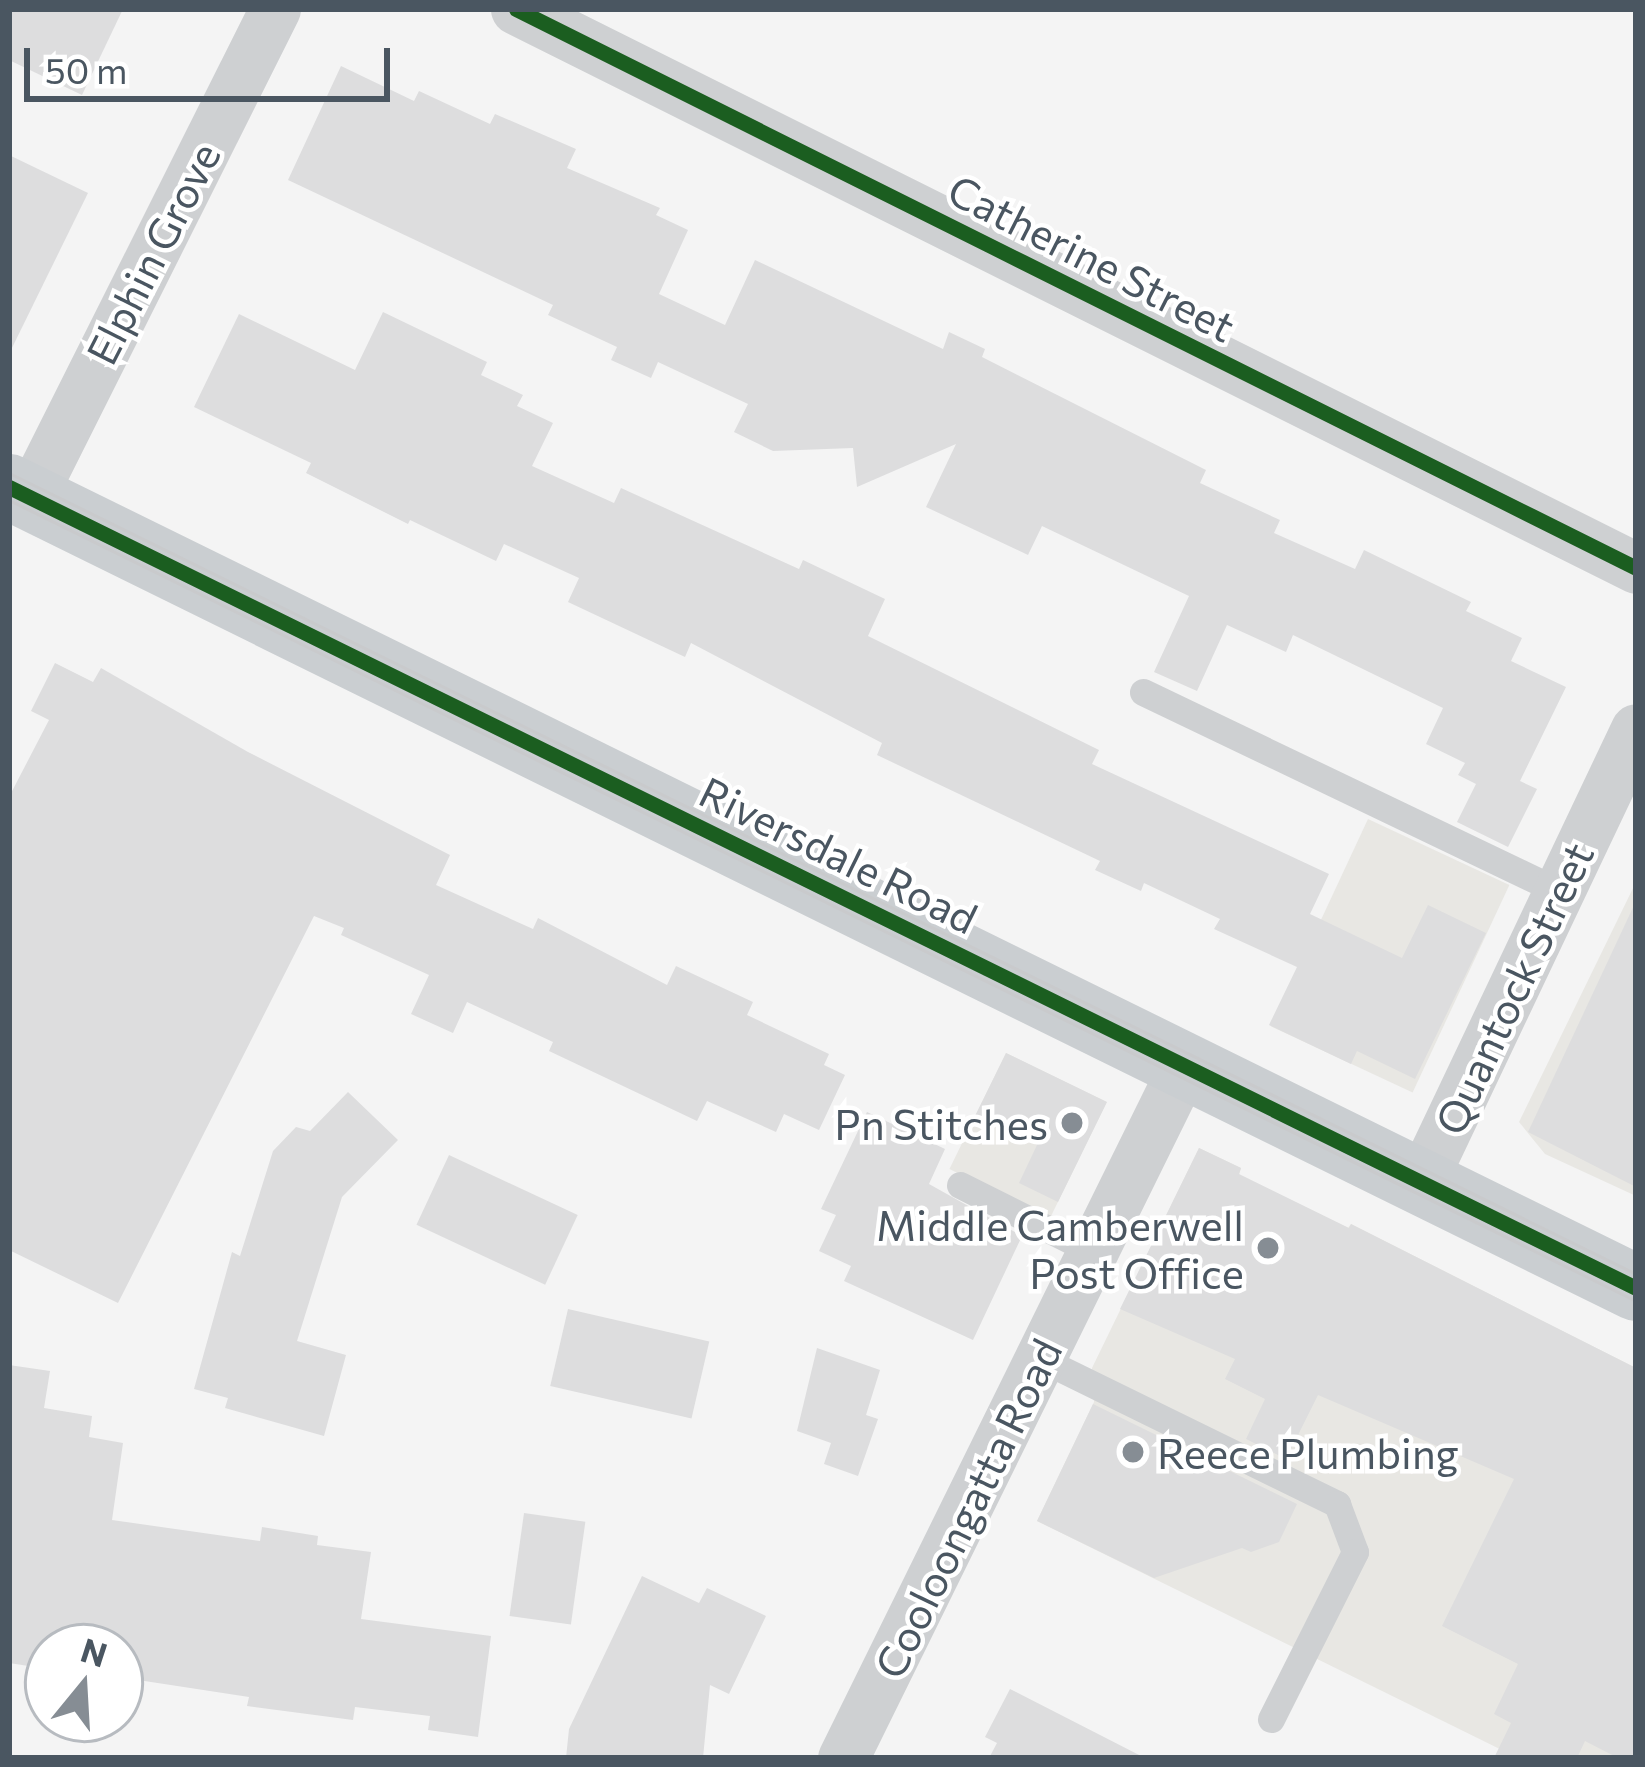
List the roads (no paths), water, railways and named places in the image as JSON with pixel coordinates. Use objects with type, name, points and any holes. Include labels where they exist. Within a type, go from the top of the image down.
[{"type":"main road","name":"Riversdale Road","points":[[20,492],[1636,1288]]},
{"type":"street","name":"Elphin Grove","points":[[20,492],[275,9]]},
{"type":"street","name":"Catherine Street","points":[[516,9],[1636,568]]},
{"type":"street","name":"Quantock Street","points":[[1421,1182],[1636,729]]},
{"type":"street","name":"Cooloongatta Road","points":[[843,1758],[1185,1064]]},
{"type":"lane","points":[[1142,692],[1559,891]]},
{"type":"lane","points":[[960,1185],[1092,1251]]},
{"type":"lane","points":[[1041,1359],[1337,1504],[1354,1552],[1271,1719]]},
{"type":"tram line","points":[[9,473],[1636,1274]]},
{"type":"tram line","points":[[9,500],[1636,1301]]},
{"type":"place","name":"Pn Stitches","points":[[1072,1123]]},
{"type":"place","name":"Middle Camberwell Post Office","points":[[1268,1248]]},
{"type":"place","name":"Reece Plumbing","points":[[1133,1452]]}]
